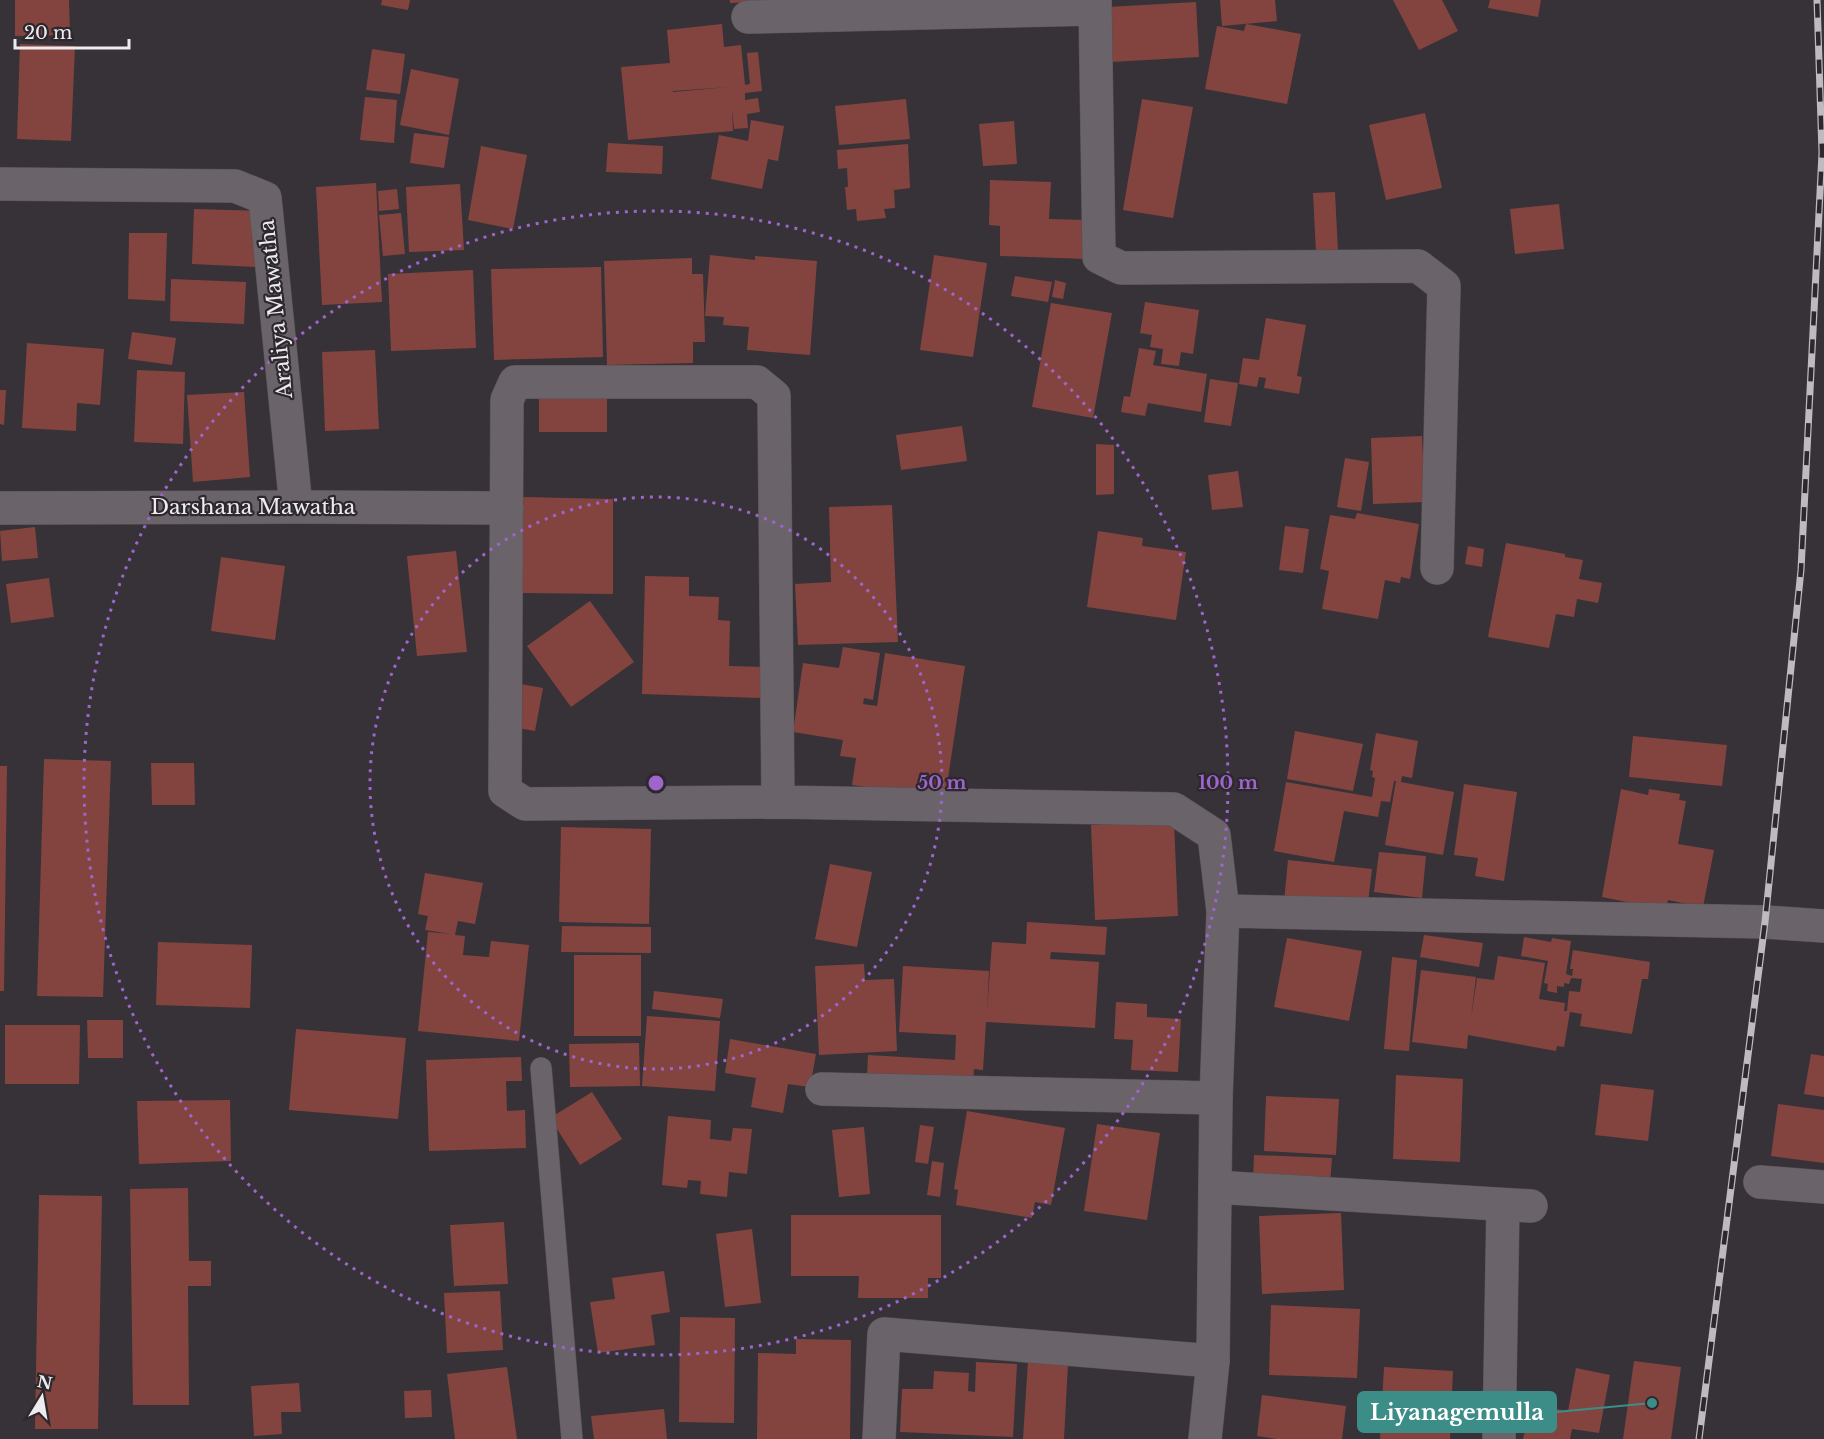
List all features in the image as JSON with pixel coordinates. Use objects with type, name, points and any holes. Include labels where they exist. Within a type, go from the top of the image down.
[{"type":"street","points":[[748,17],[1095,4],[1099,257],[1121,268],[1418,266],[1444,286],[1437,568]]},
{"type":"street","name":"Araliya Mawatha","points":[[0,184],[235,186],[265,198],[296,507]]},
{"type":"street","points":[[778,802],[774,396],[757,382],[515,382],[507,400],[505,791],[525,804],[778,802],[1174,809],[1214,835],[1223,911],[1216,1098],[1214,1362],[1205,1439]]},
{"type":"street","name":"Darshana Mawatha","points":[[0,508],[507,508]]},
{"type":"street","points":[[1223,911],[1765,922],[1824,926]]},
{"type":"street","points":[[822,1089],[1216,1098]]},
{"type":"street","points":[[1760,1182],[1824,1187]]},
{"type":"street","points":[[1215,1187],[1517,1205],[1499,1439]]},
{"type":"street","points":[[879,1439],[884,1334],[1214,1362]]},
{"type":"lane","points":[[541,1068],[572,1439]]},
{"type":"building","points":[[15,0],[69,0],[70,35],[15,36]]},
{"type":"building","points":[[382,0],[410,0],[408,10],[381,5]]},
{"type":"building","points":[[730,0],[760,0],[760,2],[730,3]]},
{"type":"building","points":[[1220,0],[1275,0],[1277,21],[1222,26]]},
{"type":"building","points":[[1393,0],[1442,0],[1458,31],[1419,50]]},
{"type":"building","points":[[1490,0],[1541,0],[1538,17],[1488,8]]},
{"type":"building","points":[[1196,2],[1199,57],[1111,62],[1108,7]]},
{"type":"building","points":[[722,24],[724,47],[741,45],[745,85],[750,84],[747,53],[758,52],[762,91],[745,93],[745,100],[758,98],[760,112],[747,114],[748,128],[734,129],[732,109],[733,131],[628,140],[621,67],[670,63],[667,30]],"holes":[[[672,82],[673,91],[729,87],[673,92]]]},
{"type":"building","points":[[1246,24],[1301,34],[1287,104],[1205,89],[1217,26],[1244,31]]},
{"type":"building","points":[[20,44],[75,46],[71,141],[17,139]]},
{"type":"building","points":[[372,49],[405,54],[400,94],[366,90]]},
{"type":"building","points":[[411,69],[459,79],[449,135],[400,125]]},
{"type":"building","points":[[365,97],[397,100],[394,143],[360,140]]},
{"type":"building","points":[[906,99],[910,139],[839,145],[835,106]]},
{"type":"building","points":[[1142,99],[1193,107],[1173,218],[1123,210]]},
{"type":"building","points":[[1425,113],[1442,188],[1386,200],[1369,125]]},
{"type":"building","points":[[751,120],[784,126],[778,161],[768,159],[762,189],[711,179],[719,135],[748,141]]},
{"type":"building","points":[[1014,121],[1017,164],[983,166],[979,124]]},
{"type":"building","points":[[414,133],[449,137],[444,168],[410,163]]},
{"type":"building","points":[[608,143],[663,146],[662,174],[606,172]]},
{"type":"building","points":[[908,144],[910,188],[894,190],[895,208],[884,209],[886,218],[857,221],[856,209],[847,210],[845,187],[848,187],[847,168],[838,169],[837,150]]},
{"type":"building","points":[[481,146],[527,155],[513,229],[468,220]]},
{"type":"building","points":[[990,180],[1051,182],[1049,219],[1088,220],[1087,259],[1000,256],[1000,226],[989,225]]},
{"type":"building","points":[[376,183],[382,302],[322,305],[316,187]]},
{"type":"building","points":[[460,184],[464,250],[409,252],[406,187]]},
{"type":"building","points":[[397,189],[399,209],[379,211],[378,191]]},
{"type":"building","points":[[1335,192],[1338,252],[1316,253],[1313,193]]},
{"type":"building","points":[[1559,204],[1564,249],[1515,254],[1510,209]]},
{"type":"building","points":[[194,209],[261,211],[258,267],[192,264]]},
{"type":"building","points":[[401,213],[405,254],[383,256],[379,215]]},
{"type":"building","points":[[129,233],[167,233],[165,301],[128,299]]},
{"type":"building","points":[[710,255],[755,260],[755,256],[817,261],[810,355],[747,350],[749,327],[723,325],[724,317],[705,316]]},
{"type":"building","points":[[934,255],[987,263],[973,357],[920,350]]},
{"type":"building","points":[[692,258],[692,274],[703,274],[705,342],[693,342],[693,363],[607,365],[604,261]]},
{"type":"building","points":[[601,267],[603,357],[494,360],[491,269]]},
{"type":"building","points":[[473,270],[476,348],[391,351],[388,274]]},
{"type":"building","points":[[1015,276],[1052,282],[1048,302],[1011,296]]},
{"type":"building","points":[[171,279],[246,282],[244,324],[170,321]]},
{"type":"building","points":[[1055,280],[1066,283],[1063,299],[1052,297]]},
{"type":"building","points":[[1145,302],[1199,310],[1193,354],[1181,352],[1179,366],[1161,364],[1163,349],[1150,347],[1152,335],[1140,333]]},
{"type":"building","points":[[1051,303],[1112,313],[1093,418],[1032,407]]},
{"type":"building","points":[[1266,318],[1306,325],[1297,376],[1302,377],[1299,394],[1264,388],[1266,378],[1259,377],[1257,387],[1239,384],[1243,358],[1259,360]]},
{"type":"building","points":[[132,332],[176,338],[172,365],[128,359]]},
{"type":"building","points":[[27,343],[104,349],[100,405],[77,403],[76,431],[22,428]]},
{"type":"building","points":[[1139,348],[1156,351],[1153,365],[1207,374],[1201,412],[1148,403],[1145,416],[1121,412],[1124,396],[1130,397]]},
{"type":"building","points":[[375,350],[379,429],[325,431],[322,352]]},
{"type":"building","points":[[137,370],[185,372],[183,444],[134,442]]},
{"type":"building","points":[[1210,379],[1238,383],[1231,426],[1204,422]]},
{"type":"building","points":[[0,390],[6,390],[4,425],[0,424]]},
{"type":"building","points":[[244,392],[250,477],[193,482],[187,395]]},
{"type":"building","points":[[539,392],[607,392],[607,432],[539,432]]},
{"type":"building","points":[[962,426],[967,461],[901,470],[896,435]]},
{"type":"building","points":[[1422,436],[1425,502],[1373,504],[1371,438]]},
{"type":"building","points":[[1096,444],[1114,445],[1114,494],[1096,495]]},
{"type":"building","points":[[1345,458],[1369,462],[1361,511],[1337,507]]},
{"type":"building","points":[[1238,471],[1243,507],[1212,510],[1208,475]]},
{"type":"building","points":[[523,497],[613,499],[613,594],[522,593]]},
{"type":"building","points":[[892,505],[898,642],[798,645],[795,584],[831,582],[829,507]]},
{"type":"building","points":[[1357,513],[1419,524],[1410,579],[1401,577],[1400,583],[1385,580],[1378,619],[1322,609],[1329,571],[1320,569],[1330,515],[1355,519]]},
{"type":"building","points":[[1285,526],[1309,529],[1303,573],[1279,570]]},
{"type":"building","points":[[35,527],[38,558],[2,561],[0,531]]},
{"type":"building","points":[[1098,531],[1143,538],[1142,546],[1186,552],[1176,620],[1087,607]]},
{"type":"building","points":[[1506,543],[1565,554],[1565,557],[1583,560],[1579,579],[1602,583],[1598,603],[1577,599],[1574,617],[1556,614],[1549,648],[1488,637]]},
{"type":"building","points":[[1468,546],[1484,549],[1482,567],[1465,564]]},
{"type":"building","points":[[456,551],[467,652],[417,656],[407,556]]},
{"type":"building","points":[[221,557],[285,566],[275,640],[211,631]]},
{"type":"building","points":[[645,576],[689,577],[689,596],[719,597],[718,620],[730,621],[729,666],[763,667],[761,698],[642,694]]},
{"type":"building","points":[[49,578],[54,617],[11,623],[6,584]]},
{"type":"building","points":[[590,601],[634,662],[571,707],[527,646]]},
{"type":"building","points":[[843,647],[880,653],[873,700],[864,698],[863,704],[877,706],[885,653],[965,666],[945,798],[852,785],[856,758],[840,756],[843,740],[793,732],[803,663],[839,668]]},
{"type":"building","points":[[520,684],[543,688],[535,731],[512,727]]},
{"type":"building","points":[[1295,731],[1363,744],[1353,791],[1287,779]]},
{"type":"building","points":[[1376,733],[1418,741],[1412,778],[1402,776],[1401,782],[1454,792],[1443,855],[1385,845],[1396,781],[1394,781],[1390,802],[1381,801],[1378,817],[1344,811],[1334,862],[1274,851],[1286,782],[1372,797],[1375,778],[1372,777],[1373,771],[1370,770]]},
{"type":"building","points":[[1633,736],[1727,745],[1722,786],[1629,777]]},
{"type":"building","points":[[44,759],[111,761],[103,997],[37,996]]},
{"type":"building","points":[[151,763],[194,763],[195,805],[152,805]]},
{"type":"building","points":[[0,766],[7,766],[4,991],[0,991]]},
{"type":"building","points":[[1464,784],[1517,792],[1504,881],[1475,876],[1478,858],[1454,855]]},
{"type":"building","points":[[1621,789],[1648,795],[1649,789],[1680,794],[1679,800],[1686,801],[1678,844],[1714,850],[1703,907],[1668,900],[1666,910],[1602,897]]},
{"type":"building","points":[[1174,822],[1178,916],[1095,920],[1091,825]]},
{"type":"building","points":[[561,827],[651,829],[649,924],[559,922]]},
{"type":"building","points":[[1379,852],[1426,856],[1422,898],[1374,892]]},
{"type":"building","points":[[1288,860],[1372,869],[1367,911],[1284,902]]},
{"type":"building","points":[[830,864],[872,872],[857,947],[815,939]]},
{"type":"building","points":[[425,873],[483,883],[475,924],[458,921],[455,935],[465,936],[463,955],[489,957],[491,941],[529,945],[519,1041],[418,1031],[428,932],[451,934],[425,930],[428,916],[418,914]]},
{"type":"building","points":[[1027,922],[1107,927],[1105,955],[1051,952],[1050,959],[1099,962],[1095,1028],[986,1022],[983,1070],[974,1069],[973,1083],[867,1077],[868,1055],[955,1060],[956,1035],[899,1032],[903,966],[989,971],[987,1011],[992,942],[1026,944]]},
{"type":"building","points":[[562,926],[651,927],[651,953],[561,952]]},
{"type":"building","points":[[1424,935],[1483,943],[1479,967],[1420,957]]},
{"type":"building","points":[[1524,937],[1551,942],[1552,938],[1571,941],[1566,974],[1572,976],[1573,969],[1570,969],[1573,950],[1650,962],[1648,979],[1642,979],[1632,1034],[1580,1026],[1582,1014],[1570,1012],[1564,1047],[1557,1046],[1556,1051],[1468,1035],[1467,1049],[1412,1042],[1421,970],[1476,977],[1471,1019],[1477,978],[1494,980],[1498,956],[1545,963],[1539,999],[1565,1003],[1564,1011],[1567,1011],[1569,991],[1580,992],[1582,979],[1571,978],[1569,984],[1564,983],[1564,987],[1557,986],[1557,993],[1547,991],[1548,984],[1544,983],[1548,961],[1521,956]]},
{"type":"building","points":[[1287,938],[1362,951],[1349,1021],[1274,1007]]},
{"type":"building","points":[[158,942],[252,945],[250,1008],[156,1005]]},
{"type":"building","points":[[574,955],[641,955],[641,1036],[574,1036]]},
{"type":"building","points":[[1392,957],[1417,960],[1409,1051],[1384,1049]]},
{"type":"building","points":[[864,964],[865,980],[894,979],[897,1051],[819,1055],[815,966]]},
{"type":"building","points":[[654,991],[723,999],[720,1018],[652,1009]]},
{"type":"building","points":[[1116,1002],[1147,1004],[1147,1017],[1181,1019],[1178,1072],[1131,1070],[1133,1040],[1114,1039]]},
{"type":"building","points":[[647,1016],[720,1021],[715,1091],[642,1086]]},
{"type":"building","points":[[87,1020],[123,1020],[123,1058],[88,1058]]},
{"type":"building","points":[[5,1025],[80,1025],[79,1084],[5,1084]]},
{"type":"building","points":[[296,1029],[406,1038],[398,1119],[289,1110]]},
{"type":"building","points":[[730,1039],[816,1054],[810,1087],[788,1084],[783,1113],[751,1107],[756,1078],[725,1073]]},
{"type":"building","points":[[639,1043],[640,1086],[570,1087],[569,1044]]},
{"type":"building","points":[[1811,1054],[1824,1056],[1824,1097],[1804,1094]]},
{"type":"building","points":[[521,1057],[522,1081],[506,1081],[507,1111],[525,1110],[526,1148],[429,1151],[426,1060]]},
{"type":"building","points":[[1396,1075],[1463,1079],[1460,1162],[1393,1159]]},
{"type":"building","points":[[1601,1084],[1654,1090],[1648,1141],[1595,1135]]},
{"type":"building","points":[[592,1092],[622,1139],[580,1165],[550,1118]]},
{"type":"building","points":[[1266,1096],[1339,1099],[1336,1155],[1264,1151]]},
{"type":"building","points":[[230,1100],[231,1161],[139,1164],[137,1101]]},
{"type":"building","points":[[1778,1104],[1824,1110],[1824,1163],[1771,1156]]},
{"type":"building","points":[[967,1111],[1065,1128],[1051,1205],[1035,1202],[1032,1218],[956,1205],[958,1190],[954,1189]]},
{"type":"building","points":[[668,1116],[711,1120],[710,1139],[731,1141],[733,1128],[752,1129],[747,1174],[729,1172],[727,1197],[700,1194],[701,1181],[688,1180],[687,1188],[662,1185]]},
{"type":"building","points":[[1097,1124],[1160,1133],[1147,1220],[1084,1211]]},
{"type":"building","points":[[920,1125],[934,1127],[928,1164],[915,1162]]},
{"type":"building","points":[[864,1127],[870,1194],[839,1197],[832,1130]]},
{"type":"building","points":[[1254,1155],[1332,1158],[1330,1184],[1253,1181]]},
{"type":"building","points":[[932,1161],[944,1163],[940,1197],[927,1195]]},
{"type":"building","points":[[188,1188],[189,1261],[211,1261],[211,1286],[188,1286],[189,1405],[133,1405],[130,1189]]},
{"type":"building","points":[[39,1195],[102,1196],[98,1429],[35,1429]]},
{"type":"building","points":[[1341,1213],[1344,1290],[1262,1294],[1259,1216]]},
{"type":"building","points":[[791,1215],[941,1215],[941,1278],[928,1278],[928,1298],[858,1298],[859,1276],[791,1276]]},
{"type":"building","points":[[504,1222],[508,1284],[454,1286],[450,1225]]},
{"type":"building","points":[[752,1229],[761,1303],[725,1307],[716,1234]]},
{"type":"building","points":[[664,1271],[670,1312],[651,1315],[655,1345],[598,1353],[590,1302],[615,1299],[612,1278]]},
{"type":"building","points":[[500,1291],[503,1350],[447,1353],[444,1293]]},
{"type":"building","points":[[1271,1305],[1360,1309],[1357,1378],[1269,1375]]},
{"type":"building","points":[[680,1317],[735,1318],[734,1423],[679,1422]]},
{"type":"building","points":[[796,1339],[851,1340],[850,1439],[757,1439],[758,1353],[796,1354]]},
{"type":"building","points":[[1028,1361],[1068,1364],[1064,1439],[1023,1439]]},
{"type":"building","points":[[1634,1361],[1681,1367],[1671,1439],[1623,1439]]},
{"type":"building","points":[[976,1362],[1017,1364],[1013,1437],[900,1432],[902,1389],[933,1389],[934,1371],[969,1373],[968,1391],[975,1392]]},
{"type":"building","points":[[507,1367],[517,1439],[455,1439],[447,1374]]},
{"type":"building","points":[[1384,1367],[1453,1371],[1450,1439],[1380,1439]]},
{"type":"building","points":[[1576,1368],[1610,1375],[1599,1433],[1572,1429],[1570,1439],[1523,1439],[1530,1407],[1568,1411]]},
{"type":"building","points":[[299,1383],[301,1412],[281,1412],[282,1434],[254,1436],[251,1386]]},
{"type":"building","points":[[431,1390],[432,1417],[405,1418],[404,1391]]},
{"type":"building","points":[[1262,1395],[1346,1406],[1342,1439],[1277,1439],[1257,1436]]},
{"type":"building","points":[[664,1409],[667,1439],[594,1439],[591,1416]]},
{"type":"railway","points":[[1699,1439],[1765,922],[1801,570],[1822,153],[1817,0]]},
{"type":"place","name":"Liyanagemulla","points":[[1652,1403]]}]
